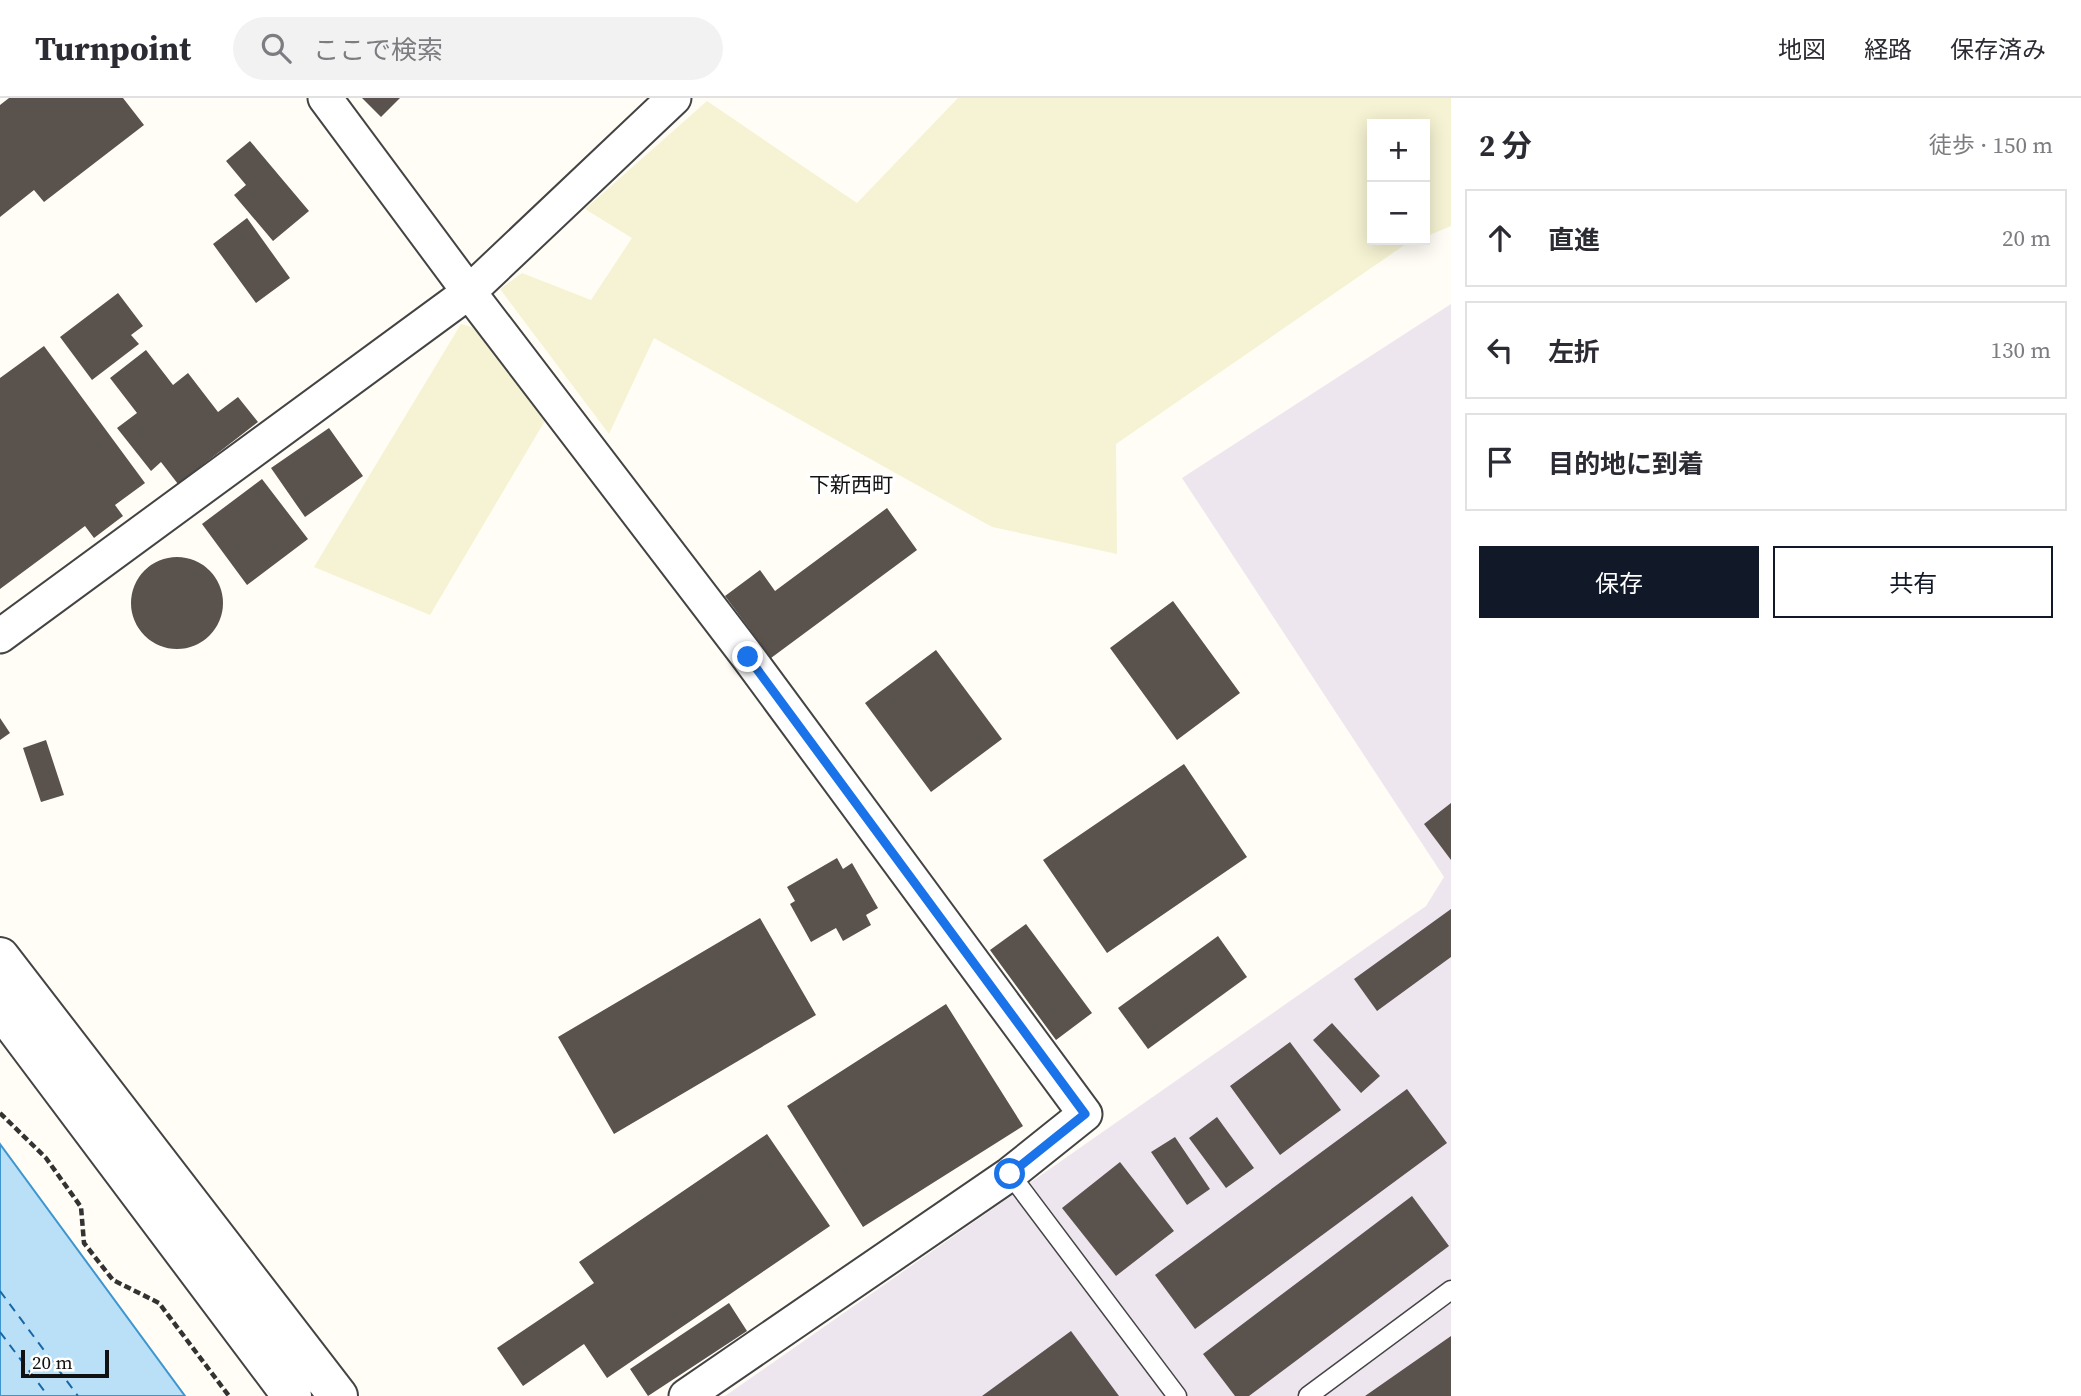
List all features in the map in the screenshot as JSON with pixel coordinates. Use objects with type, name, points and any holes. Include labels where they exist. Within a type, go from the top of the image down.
[{"type":"street","points":[[325,98],[469,292],[748,657],[1085,1114],[1010,1174],[686,1396]]},
{"type":"street","points":[[0,636],[469,292],[674,98]]},
{"type":"street","points":[[0,957],[338,1396]]},
{"type":"street","points":[[0,1007],[292,1396]]},
{"type":"lane","points":[[1010,1174],[1177,1396]]},
{"type":"lane","points":[[1308,1396],[1451,1290]]},
{"type":"path","points":[[0,1113],[46,1158],[81,1207],[84,1243],[113,1280],[159,1303],[229,1396]]},
{"type":"shaded area","points":[[958,98],[1451,98],[1451,226],[1430,235],[1430,119],[1367,119],[1367,245],[1406,245],[1116,444],[1117,554],[992,527],[654,338],[609,434],[500,289],[522,273],[591,300],[632,238],[585,209],[707,101],[857,203]]},
{"type":"shaded area","points":[[1451,304],[1451,1396],[725,1396],[1426,906],[1444,877],[1182,478]]},
{"type":"shaded area","points":[[461,324],[479,329],[549,414],[430,615],[314,567]]},
{"type":"water","points":[[0,1144],[185,1396],[0,1396]]},
{"type":"building","points":[[9,98],[123,98],[144,125],[44,202],[34,190],[0,217],[0,105]]},
{"type":"building","points":[[362,98],[400,98],[381,117]]},
{"type":"building","points":[[250,141],[309,211],[273,241],[234,195],[246,185],[226,161]]},
{"type":"building","points":[[247,218],[290,278],[256,303],[213,244]]},
{"type":"building","points":[[118,293],[143,326],[131,335],[139,344],[92,380],[60,337]]},
{"type":"building","points":[[44,346],[145,483],[115,505],[123,516],[94,538],[85,526],[0,589],[0,378]]},
{"type":"building","points":[[146,350],[173,385],[188,373],[218,412],[238,397],[258,422],[178,484],[161,462],[151,471],[117,428],[137,413],[110,378]]},
{"type":"building","points":[[329,428],[363,476],[305,517],[271,468]]},
{"type":"building","points":[[262,479],[308,539],[247,585],[202,524]]},
{"type":"building","points":[[887,508],[917,550],[771,658],[725,596],[760,570],[775,591]]},
{"type":"building","points":[[177,557],[194,561],[209,571],[219,586],[223,603],[219,620],[209,635],[194,645],[177,649],[160,645],[145,635],[135,620],[131,603],[135,586],[145,571],[160,561]]},
{"type":"building","points":[[1173,601],[1240,693],[1177,740],[1110,648]]},
{"type":"building","points":[[936,650],[1002,739],[931,792],[865,703]]},
{"type":"building","points":[[0,718],[10,733],[0,740]]},
{"type":"building","points":[[46,740],[64,795],[41,802],[23,748]]},
{"type":"building","points":[[1184,764],[1247,857],[1107,953],[1043,860]]},
{"type":"building","points":[[1451,803],[1451,860],[1424,824]]},
{"type":"building","points":[[837,858],[843,869],[852,863],[878,908],[866,915],[871,925],[843,941],[836,928],[811,942],[790,904],[795,901],[787,887]]},
{"type":"building","points":[[1451,909],[1451,957],[1377,1011],[1354,979]]},
{"type":"building","points":[[760,918],[816,1015],[614,1134],[558,1037]]},
{"type":"building","points":[[1026,924],[1092,1013],[1056,1040],[990,950]]},
{"type":"building","points":[[1218,936],[1247,977],[1148,1049],[1118,1008]]},
{"type":"building","points":[[946,1004],[1023,1126],[863,1227],[787,1106]]},
{"type":"building","points":[[1332,1023],[1380,1076],[1361,1093],[1313,1040]]},
{"type":"building","points":[[1290,1042],[1341,1110],[1280,1155],[1230,1086]]},
{"type":"building","points":[[1407,1089],[1447,1143],[1195,1329],[1155,1275]]},
{"type":"building","points":[[1217,1117],[1254,1168],[1226,1188],[1189,1138]]},
{"type":"building","points":[[767,1134],[830,1226],[607,1378],[584,1344],[523,1386],[497,1348],[594,1283],[579,1262]]},
{"type":"building","points":[[1175,1137],[1210,1189],[1187,1205],[1151,1152]]},
{"type":"building","points":[[1120,1162],[1174,1231],[1116,1276],[1062,1208]]},
{"type":"building","points":[[1412,1196],[1449,1246],[1249,1396],[1235,1396],[1203,1354]]},
{"type":"building","points":[[729,1303],[747,1331],[648,1396],[630,1369]]},
{"type":"building","points":[[1071,1331],[1119,1396],[982,1396]]},
{"type":"building","points":[[1451,1336],[1451,1396],[1365,1396]]},
{"type":"ferry route","points":[[0,1291],[78,1396]]},
{"type":"ferry route","points":[[0,1332],[48,1396]]},
{"type":"district","name":"下新西町","points":[[851,484]]},
{"type":"route","points":[[748,657],[1085,1114],[1010,1174]]}]
